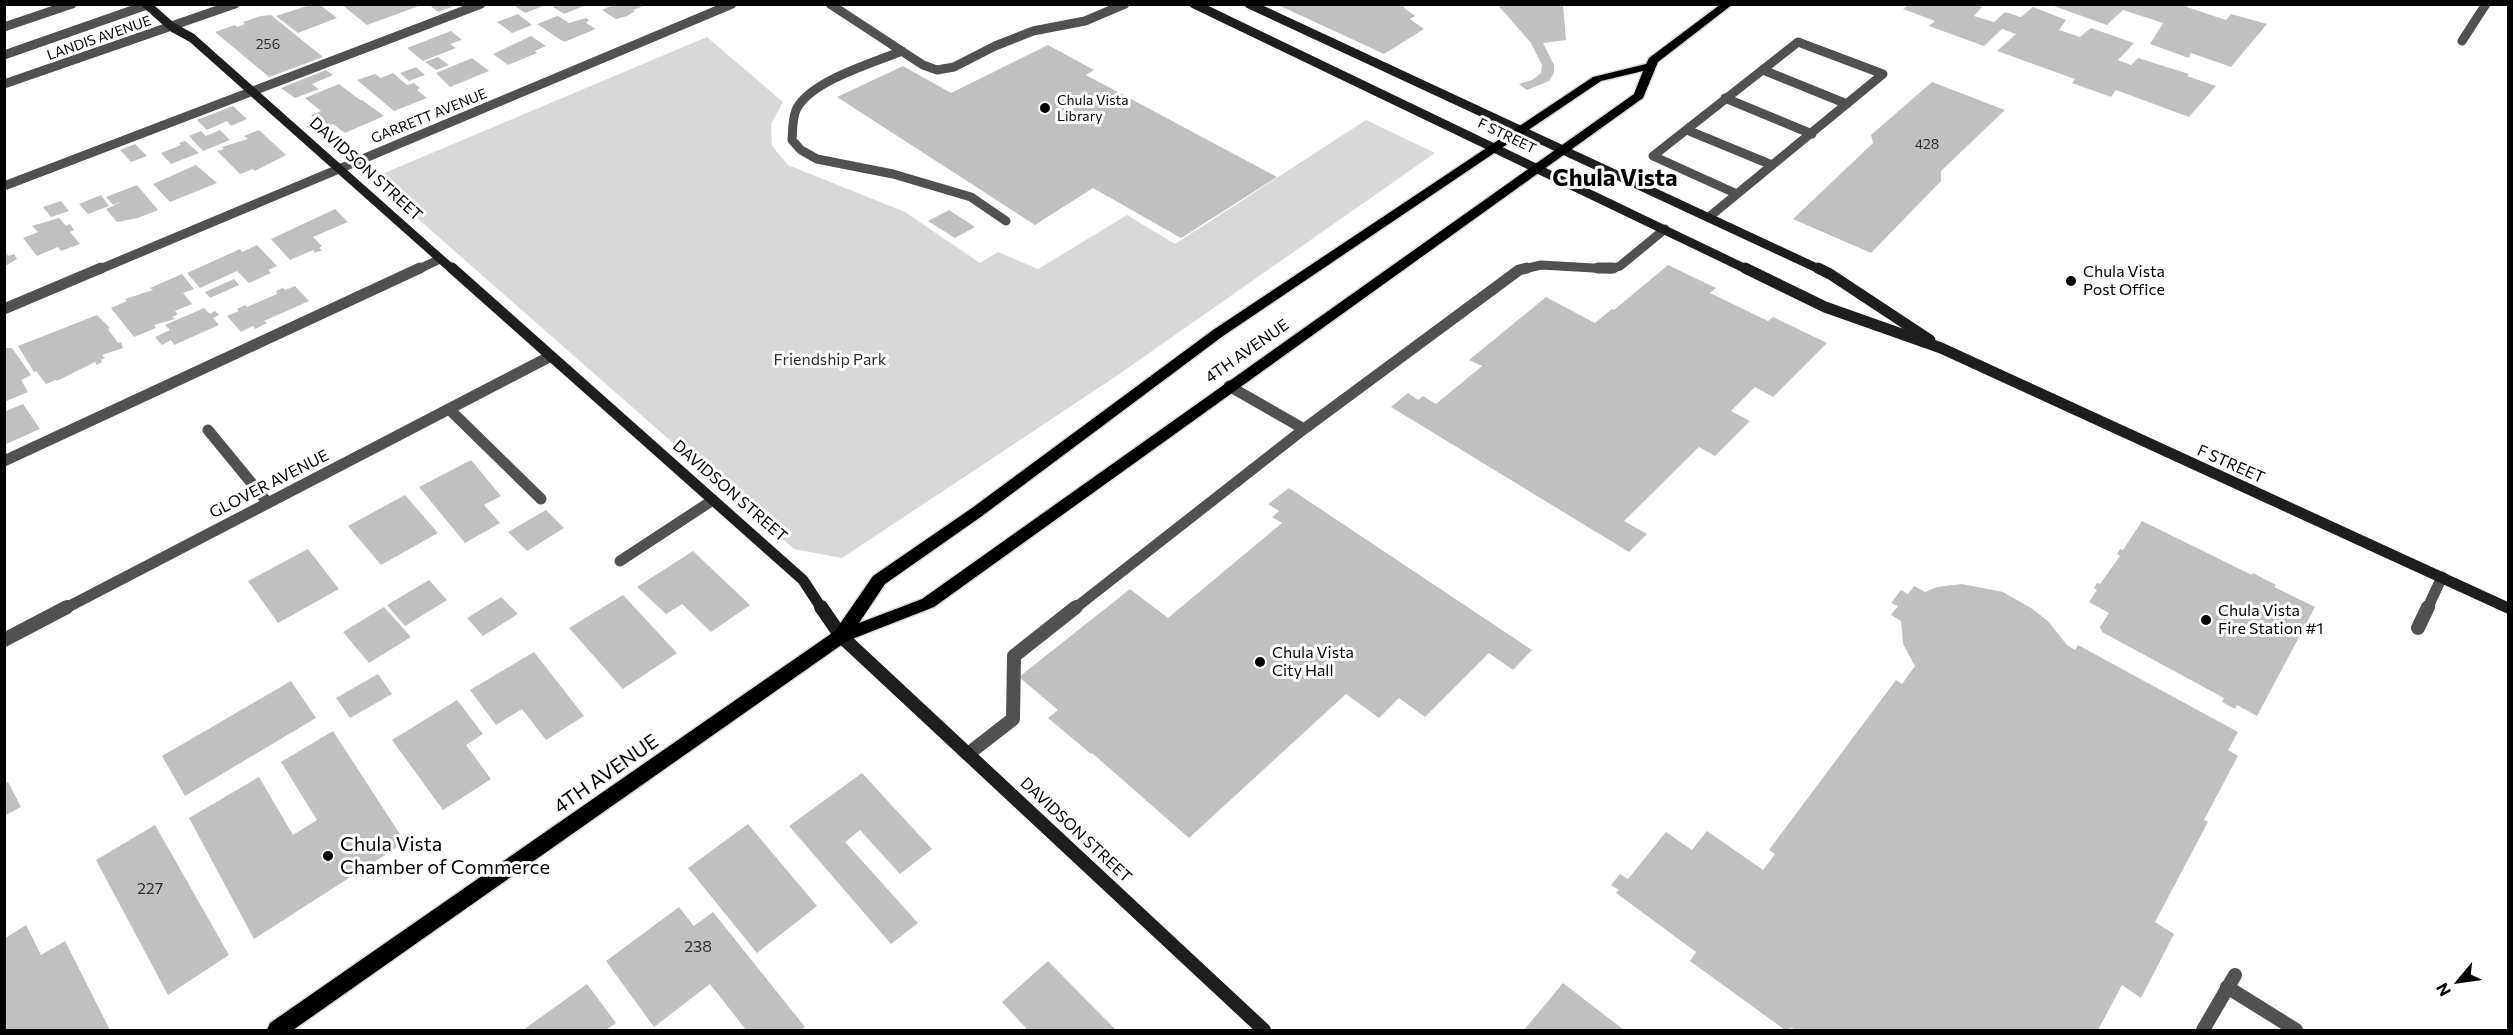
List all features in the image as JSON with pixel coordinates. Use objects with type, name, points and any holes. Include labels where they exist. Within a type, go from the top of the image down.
[{"type":"main road","name":"F STREET","points":[[1194,4],[1540,168],[1825,307],[1941,348],[2070,410],[2508,608]]},
{"type":"main road","name":"F STREET","points":[[1249,4],[1830,274],[1941,348]]},
{"type":"main road","name":"4TH AVENUE","points":[[277,1030],[842,636],[928,603],[1229,386],[1639,96],[1648,67],[1670,45],[1728,4]]},
{"type":"main road","name":"DAVIDSON STREET","points":[[147,5],[172,27],[192,38],[803,580],[842,636],[1264,1030]]},
{"type":"main road","name":"4TH AVENUE","points":[[842,636],[879,580],[977,512],[1218,333],[1597,79],[1648,67]]},
{"type":"street","points":[[4,27],[72,4]]},
{"type":"street","name":"LANDIS AVENUE","points":[[4,84],[236,4]]},
{"type":"street","points":[[4,186],[481,4]]},
{"type":"street","points":[[830,4],[933,69],[954,67],[995,46],[1033,31],[1085,21],[1125,4]]},
{"type":"street","points":[[2462,41],[2486,4]]},
{"type":"street","points":[[4,55],[147,5]]},
{"type":"street","name":"GARRETT AVENUE","points":[[4,309],[729,5]]},
{"type":"street","points":[[1709,217],[1812,134],[1883,74],[1798,42],[1653,156],[1737,194]]},
{"type":"street","points":[[902,51],[808,93],[797,107],[792,140],[801,150],[817,159],[893,174],[971,197],[1006,221]]},
{"type":"street","points":[[1763,70],[1847,104]]},
{"type":"street","points":[[1725,98],[1812,134]]},
{"type":"street","points":[[1687,130],[1772,165]]},
{"type":"street","points":[[968,754],[1012,719],[1014,656],[1304,429],[1519,270],[1541,265],[1611,269],[1620,266],[1665,229]]},
{"type":"street","points":[[4,461],[440,259]]},
{"type":"street","name":"GLOVER AVENUE","points":[[4,640],[549,357]]},
{"type":"street","points":[[1229,386],[1304,429]]},
{"type":"street","points":[[449,409],[541,499]]},
{"type":"street","points":[[208,430],[267,503]]},
{"type":"street","points":[[620,561],[713,500]]},
{"type":"street","points":[[2418,628],[2442,577]]},
{"type":"street","points":[[2203,1030],[2231,981],[2296,1030]]},
{"type":"green space","name":"Friendship Park","points":[[707,37],[783,102],[771,124],[772,146],[788,165],[905,212],[980,263],[998,252],[1038,269],[1127,215],[1175,244],[1366,120],[1435,153],[1112,379],[842,558],[794,549],[377,183],[382,174]]},
{"type":"building","points":[[319,4],[337,18],[298,33],[276,16]]},
{"type":"building","points":[[341,4],[422,4],[422,5],[367,25]]},
{"type":"building","points":[[428,4],[457,4],[457,5],[438,12]]},
{"type":"building","points":[[512,4],[546,4],[546,5],[525,13]]},
{"type":"building","points":[[559,4],[586,5],[564,14],[553,7]]},
{"type":"building","points":[[615,4],[646,5],[633,10],[635,11],[627,16],[616,19],[602,10]]},
{"type":"building","points":[[1276,4],[1410,4],[1403,7],[1415,16],[1410,19],[1424,29],[1384,54]]},
{"type":"building","points":[[1497,4],[1563,4],[1566,40],[1543,43],[1554,65],[1554,73],[1549,81],[1527,90],[1519,84],[1532,80],[1541,73],[1542,65],[1531,43]]},
{"type":"building","points":[[1910,4],[1974,4],[1982,7],[1974,16],[1994,22],[2005,12],[2021,17],[2033,7],[2066,20],[2059,30],[2080,37],[2091,28],[2134,43],[2118,60],[2131,65],[2138,58],[2189,74],[2187,76],[2216,86],[2189,117],[2116,90],[2111,97],[2072,83],[2075,79],[1997,51],[2016,34],[2002,29],[1984,46],[1929,26],[1935,21],[1903,9]]},
{"type":"building","points":[[2048,4],[2187,4],[2187,7],[2226,20],[2231,14],[2267,24],[2231,67],[2191,53],[2189,58],[2150,44],[2163,23],[2123,10],[2107,25]]},
{"type":"building","points":[[518,14],[532,25],[512,33],[497,22]]},
{"type":"building","points":[[271,15],[323,57],[269,77],[215,32],[235,25],[237,27],[245,24],[243,22],[261,16]]},
{"type":"building","points":[[558,16],[569,23],[586,18],[589,20],[586,23],[596,29],[564,42],[537,24]]},
{"type":"building","points":[[451,31],[462,40],[450,44],[456,48],[423,61],[407,48]]},
{"type":"building","points":[[531,36],[546,46],[535,51],[537,53],[508,65],[493,54]]},
{"type":"building","points":[[1048,45],[1094,70],[1086,75],[1277,177],[1181,238],[1093,188],[1035,225],[837,97],[903,66],[951,93]]},
{"type":"building","points":[[438,57],[449,65],[436,70],[425,62]]},
{"type":"building","points":[[472,58],[489,71],[450,87],[436,73]]},
{"type":"building","points":[[416,67],[425,75],[409,81],[400,73]]},
{"type":"building","points":[[326,70],[333,75],[312,84],[319,89],[295,98],[281,88]]},
{"type":"building","points":[[393,73],[407,85],[414,83],[420,88],[417,90],[427,98],[394,111],[357,80],[375,74],[381,78]]},
{"type":"building","points":[[1932,82],[2005,110],[1941,171],[1941,181],[1871,253],[1793,219],[1873,143],[1871,135]]},
{"type":"building","points":[[339,84],[384,116],[345,133],[333,124],[328,126],[323,121],[320,122],[311,115],[321,111],[305,98]]},
{"type":"building","points":[[233,106],[247,119],[231,126],[227,121],[207,130],[197,120]]},
{"type":"building","points":[[220,130],[230,140],[203,151],[189,136],[201,131],[206,136]]},
{"type":"building","points":[[259,130],[286,155],[255,171],[253,169],[240,174],[217,151],[224,149],[222,147],[248,139],[244,136]]},
{"type":"building","points":[[185,141],[199,153],[171,164],[161,153]]},
{"type":"building","points":[[135,144],[147,156],[131,162],[120,150]]},
{"type":"building","points":[[196,165],[217,183],[170,202],[153,184]]},
{"type":"building","points":[[137,185],[158,210],[138,218],[117,222],[106,209],[123,201],[113,205],[106,197]]},
{"type":"building","points":[[101,195],[109,206],[88,214],[79,204]]},
{"type":"building","points":[[61,201],[69,211],[51,217],[43,207]]},
{"type":"building","points":[[335,209],[348,222],[313,237],[322,246],[319,248],[322,250],[315,253],[313,250],[290,260],[271,239]]},
{"type":"building","points":[[949,210],[975,227],[955,238],[928,221]]},
{"type":"building","points":[[59,218],[66,226],[70,224],[74,230],[70,232],[80,244],[61,251],[58,247],[37,256],[23,238],[38,232],[32,226]]},
{"type":"building","points":[[257,245],[277,266],[268,270],[271,273],[249,283],[237,271],[200,288],[187,273],[240,249],[242,252]]},
{"type":"building","points":[[5,251],[8,256],[14,254],[17,259],[5,266]]},
{"type":"building","points":[[1668,265],[1716,288],[1710,293],[1768,321],[1773,317],[1827,343],[1773,397],[1755,387],[1731,411],[1750,421],[1715,456],[1699,447],[1624,521],[1647,534],[1629,552],[1391,407],[1408,393],[1418,400],[1423,396],[1436,404],[1482,366],[1469,360],[1546,297],[1595,323]]},
{"type":"building","points":[[182,274],[194,289],[183,293],[192,304],[175,311],[178,314],[172,317],[175,319],[154,325],[156,328],[134,337],[111,308],[127,301],[125,299],[153,290],[150,288]]},
{"type":"building","points":[[234,279],[239,285],[210,298],[205,292]]},
{"type":"building","points":[[295,286],[309,301],[264,321],[267,323],[255,329],[253,326],[241,332],[227,316],[239,311],[237,309],[245,305],[247,307],[277,294],[276,291]]},
{"type":"building","points":[[204,308],[210,314],[215,311],[219,315],[213,318],[219,325],[174,345],[171,340],[162,345],[155,337],[170,330],[165,325]]},
{"type":"building","points":[[97,315],[110,328],[108,329],[118,343],[121,342],[123,348],[102,355],[105,358],[97,365],[95,362],[46,384],[36,371],[34,372],[18,346]]},
{"type":"building","points":[[12,348],[31,375],[21,380],[28,392],[4,402],[4,349]]},
{"type":"building","points":[[23,404],[40,429],[4,445],[4,412]]},
{"type":"building","points":[[471,460],[501,496],[484,505],[500,523],[465,543],[419,487]]},
{"type":"building","name":"Chula Vista City Hall","points":[[1289,488],[1532,650],[1513,670],[1489,653],[1425,717],[1399,698],[1379,718],[1346,694],[1189,838],[1092,753],[1048,718],[1058,710],[1019,677],[1130,589],[1168,618],[1282,523],[1272,517],[1279,511],[1268,504]]},
{"type":"building","points":[[405,495],[438,533],[381,565],[348,526]]},
{"type":"building","points":[[546,510],[564,528],[527,551],[508,532]]},
{"type":"building","name":"Chula Vista Fire Station #1","points":[[2142,521],[2252,575],[2253,573],[2276,585],[2274,587],[2315,607],[2257,716],[2237,705],[2235,709],[2222,702],[2224,698],[2102,632],[2100,627],[2109,613],[2089,602],[2097,590],[2094,588],[2097,583],[2100,584],[2120,556],[2117,554],[2120,549],[2123,550]]},
{"type":"building","points":[[308,549],[339,589],[278,623],[248,581]]},
{"type":"building","points":[[693,551],[750,605],[711,632],[682,604],[666,614],[637,587]]},
{"type":"building","points":[[429,580],[447,600],[405,626],[387,605]]},
{"type":"building","points":[[1962,584],[2003,592],[2048,621],[2067,645],[2075,650],[2078,645],[2238,732],[2228,750],[2238,756],[2204,820],[2208,822],[2155,922],[2174,934],[2141,998],[2122,985],[2098,1030],[1795,1030],[1792,1028],[1785,1030],[1690,961],[1696,952],[1616,893],[1619,890],[1611,885],[1620,874],[1628,879],[1666,832],[1692,850],[1707,831],[1763,870],[1775,854],[1769,850],[1896,680],[1902,684],[1915,666],[1903,644],[1901,621],[1891,615],[1898,606],[1891,603],[1901,590],[1908,594],[1914,586],[1925,592],[1937,587]]},
{"type":"building","points":[[623,595],[677,653],[623,689],[569,628]]},
{"type":"building","points":[[501,597],[518,614],[483,636],[467,618]]},
{"type":"building","points":[[384,607],[411,637],[369,663],[343,632]]},
{"type":"building","points":[[534,652],[584,716],[546,740],[522,709],[496,725],[470,690]]},
{"type":"building","points":[[378,674],[392,694],[350,718],[336,698]]},
{"type":"building","points":[[291,681],[316,718],[185,796],[162,756]]},
{"type":"building","points":[[457,700],[483,734],[466,745],[491,779],[443,810],[392,740]]},
{"type":"building","points":[[333,731],[405,842],[254,939],[189,818],[259,777],[293,835],[317,820],[281,762]]},
{"type":"building","points":[[862,773],[932,849],[900,874],[860,830],[845,842],[918,923],[891,944],[789,826]]},
{"type":"building","points":[[8,782],[21,807],[4,816],[4,784]]},
{"type":"building","points":[[748,824],[817,906],[757,953],[688,868]]},
{"type":"building","points":[[155,825],[229,955],[168,995],[96,860]]},
{"type":"building","points":[[679,907],[694,926],[713,912],[805,1027],[801,1030],[746,1030],[710,984],[654,1027],[606,961]]},
{"type":"building","points":[[26,925],[41,955],[65,941],[110,1030],[4,1030],[4,939]]},
{"type":"building","points":[[1048,961],[1116,1030],[1024,1030],[1026,1028],[1002,1002]]},
{"type":"building","points":[[1563,983],[1624,1030],[1524,1030]]},
{"type":"building","points":[[587,984],[616,1023],[606,1030],[523,1030]]},
{"type":"place","name":"Chula Vista Library","points":[[1045,108]]},
{"type":"place","name":"Chula Vista Post Office","points":[[2071,281]]},
{"type":"place","name":"Chula Vista Fire Station #1","points":[[2206,620]]},
{"type":"place","name":"Chula Vista City Hall","points":[[1260,662]]},
{"type":"place","name":"Chula Vista Chamber of Commerce","points":[[328,856]]},
{"type":"district","name":"Chula Vista","points":[[1615,178]]}]
